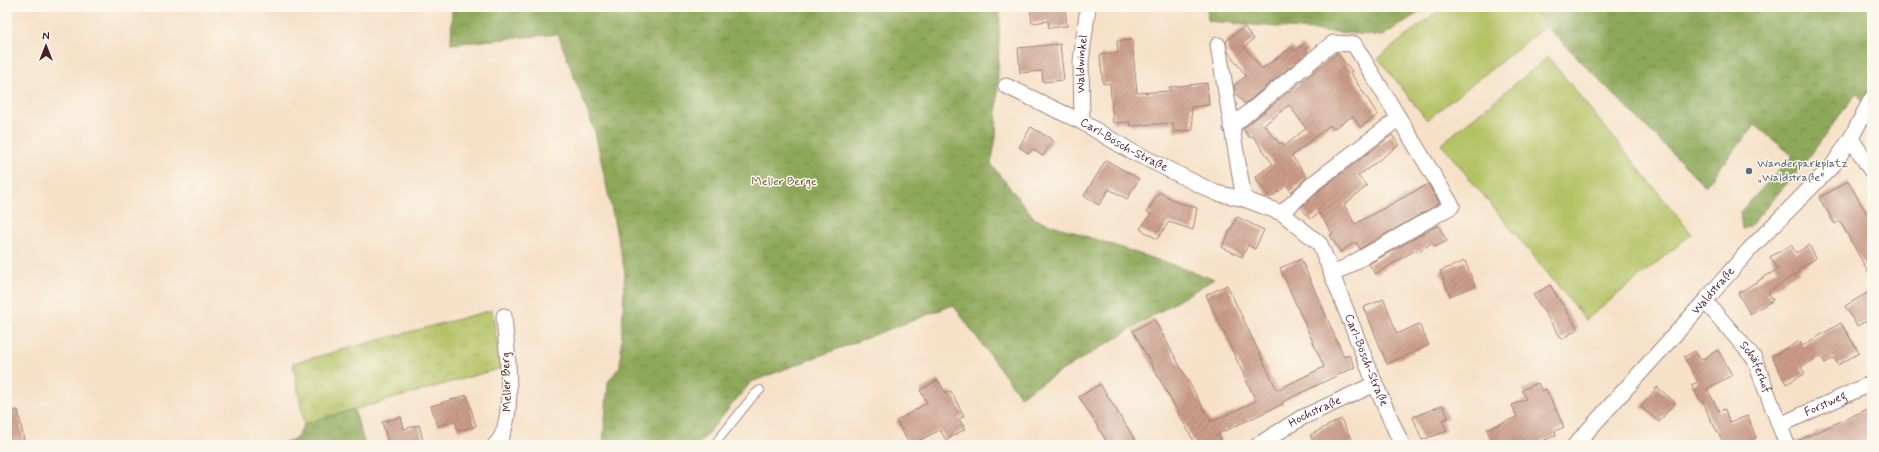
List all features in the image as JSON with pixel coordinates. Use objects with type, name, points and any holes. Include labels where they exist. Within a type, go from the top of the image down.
[{"type":"street","name":"Waldwinkel","points":[[1082,122],[1082,61],[1088,7]]},
{"type":"street","points":[[1231,127],[1333,43],[1354,44],[1452,206],[1332,275]]},
{"type":"street","points":[[1218,45],[1244,199]]},
{"type":"street","name":"Carl-Bösch-Straße","points":[[1006,86],[1082,122],[1167,170],[1216,193],[1244,199],[1282,213],[1320,244],[1375,384],[1402,445]]},
{"type":"street","name":"Waldstraße","points":[[1575,445],[1749,250],[1832,165],[1851,138],[1872,98]]},
{"type":"street","points":[[1282,213],[1320,177],[1398,118]]},
{"type":"street","points":[[1851,138],[1872,172]]},
{"type":"street","name":"Schäferhof","points":[[1705,301],[1754,358],[1787,445]]},
{"type":"street","name":"Meller Berg","points":[[495,445],[500,441],[508,420],[508,383],[504,316]]},
{"type":"street","name":"Forstweg","points":[[1780,424],[1872,383]]},
{"type":"street","name":"Hochstraße","points":[[1258,445],[1300,418],[1375,384]]},
{"type":"lane","points":[[714,445],[754,395],[760,390]]},
{"type":"green space","name":"Meller Berge","points":[[452,7],[1000,7],[996,138],[991,164],[1035,219],[1214,279],[1020,396],[953,305],[751,382],[698,445],[603,445],[608,382],[620,366],[625,273],[595,132],[558,34],[451,44]]},
{"type":"green space","points":[[1207,7],[1428,7],[1382,36],[1208,21]]},
{"type":"green space","points":[[1443,7],[1531,7],[1546,26],[1427,120],[1378,58]]},
{"type":"green space","points":[[1531,7],[1872,7],[1872,121],[1857,92],[1803,165],[1749,227],[1742,229],[1740,212],[1793,156],[1755,125],[1705,186],[1546,26]]},
{"type":"green space","points":[[1548,57],[1692,234],[1586,320],[1441,144]]},
{"type":"green space","points":[[492,310],[501,368],[304,424],[293,363]]},
{"type":"green space","points":[[354,409],[365,445],[278,445],[297,438],[304,424]]},
{"type":"building","points":[[1030,7],[1065,7],[1067,26],[1049,28],[1048,21],[1032,23]]},
{"type":"building","points":[[1244,27],[1254,39],[1244,47],[1262,69],[1292,47],[1295,51],[1302,45],[1308,52],[1245,104],[1235,93],[1234,85],[1246,76],[1228,52],[1226,41]]},
{"type":"building","points":[[1132,40],[1137,93],[1170,91],[1169,87],[1207,83],[1209,105],[1191,107],[1193,130],[1174,132],[1173,123],[1130,126],[1130,122],[1113,123],[1110,83],[1103,84],[1100,55],[1118,53],[1117,41]]},
{"type":"building","points":[[1060,44],[1064,80],[1043,82],[1042,71],[1020,73],[1018,48]]},
{"type":"building","points":[[1337,53],[1352,71],[1350,72],[1378,115],[1360,127],[1353,116],[1333,129],[1330,125],[1292,156],[1307,177],[1291,192],[1287,185],[1270,198],[1255,177],[1273,164],[1253,136],[1250,138],[1243,129]],"holes":[[[1289,105],[1306,128],[1285,146],[1282,142],[1280,144],[1264,125]]]},
{"type":"building","points":[[1031,127],[1053,140],[1043,156],[1032,149],[1029,154],[1019,147]]},
{"type":"building","points":[[1392,135],[1399,145],[1358,176],[1367,186],[1344,205],[1355,224],[1428,184],[1440,203],[1360,249],[1356,242],[1340,252],[1330,235],[1333,234],[1319,213],[1310,219],[1301,207],[1321,189]]},
{"type":"building","points":[[1106,160],[1139,179],[1127,199],[1109,189],[1099,205],[1084,196]]},
{"type":"building","points":[[1848,181],[1872,223],[1872,279],[1840,221],[1835,224],[1819,198]]},
{"type":"building","points":[[1159,192],[1177,202],[1197,208],[1193,230],[1169,222],[1157,239],[1140,229],[1151,214],[1147,212]]},
{"type":"building","points":[[1237,217],[1264,230],[1255,249],[1248,245],[1242,257],[1222,247]]},
{"type":"building","points":[[1438,225],[1447,241],[1435,247],[1432,243],[1417,252],[1416,250],[1375,274],[1369,264]]},
{"type":"building","points":[[1791,245],[1796,253],[1809,245],[1816,258],[1798,270],[1799,272],[1768,292],[1773,300],[1750,314],[1738,293],[1778,269],[1770,257]]},
{"type":"building","points":[[1301,259],[1344,357],[1349,355],[1355,367],[1282,402],[1283,404],[1218,434],[1224,445],[1196,445],[1133,331],[1154,319],[1211,422],[1256,401],[1206,295],[1227,285],[1277,390],[1324,367],[1280,268]]},
{"type":"building","points":[[1465,261],[1475,286],[1450,296],[1440,271]]},
{"type":"building","points":[[1550,285],[1578,329],[1562,339],[1533,295]]},
{"type":"building","points":[[1872,290],[1872,318],[1857,326],[1845,306]]},
{"type":"building","points":[[1384,299],[1397,334],[1419,324],[1429,345],[1387,364],[1364,307]]},
{"type":"building","points":[[1841,323],[1859,353],[1838,365],[1834,358],[1825,363],[1821,356],[1801,367],[1805,374],[1786,384],[1772,356],[1800,341],[1802,346]]},
{"type":"building","points":[[1718,350],[1732,375],[1707,389],[1719,411],[1725,409],[1729,422],[1748,416],[1756,438],[1737,445],[1725,445],[1709,417],[1703,401],[1701,402],[1691,385],[1698,382],[1684,357],[1695,351],[1701,360]]},
{"type":"building","points":[[938,380],[946,393],[951,391],[964,416],[959,419],[965,429],[946,440],[940,430],[910,445],[896,421],[927,403],[920,390]]},
{"type":"building","points":[[1538,383],[1542,391],[1546,389],[1564,427],[1555,431],[1556,435],[1535,445],[1493,445],[1487,429],[1517,417],[1512,405],[1526,399],[1522,390]]},
{"type":"building","points":[[1100,384],[1138,445],[1109,445],[1079,397]]},
{"type":"building","points":[[1657,387],[1675,402],[1659,422],[1641,407]]},
{"type":"building","points":[[467,395],[476,426],[458,431],[455,421],[438,426],[431,406]]},
{"type":"building","points":[[1443,405],[1448,418],[1442,420],[1447,431],[1422,440],[1413,417]]},
{"type":"building","points":[[1872,407],[1872,445],[1796,445],[1795,442]]},
{"type":"building","points":[[18,410],[25,445],[7,445],[7,412]]},
{"type":"building","points":[[401,417],[404,429],[419,425],[424,445],[389,445],[382,422]]},
{"type":"building","points":[[1341,419],[1353,442],[1347,445],[1315,445],[1310,435]]},
{"type":"place","name":"Wanderparkplatz „Waldstraße“","points":[[1749,171]]}]
